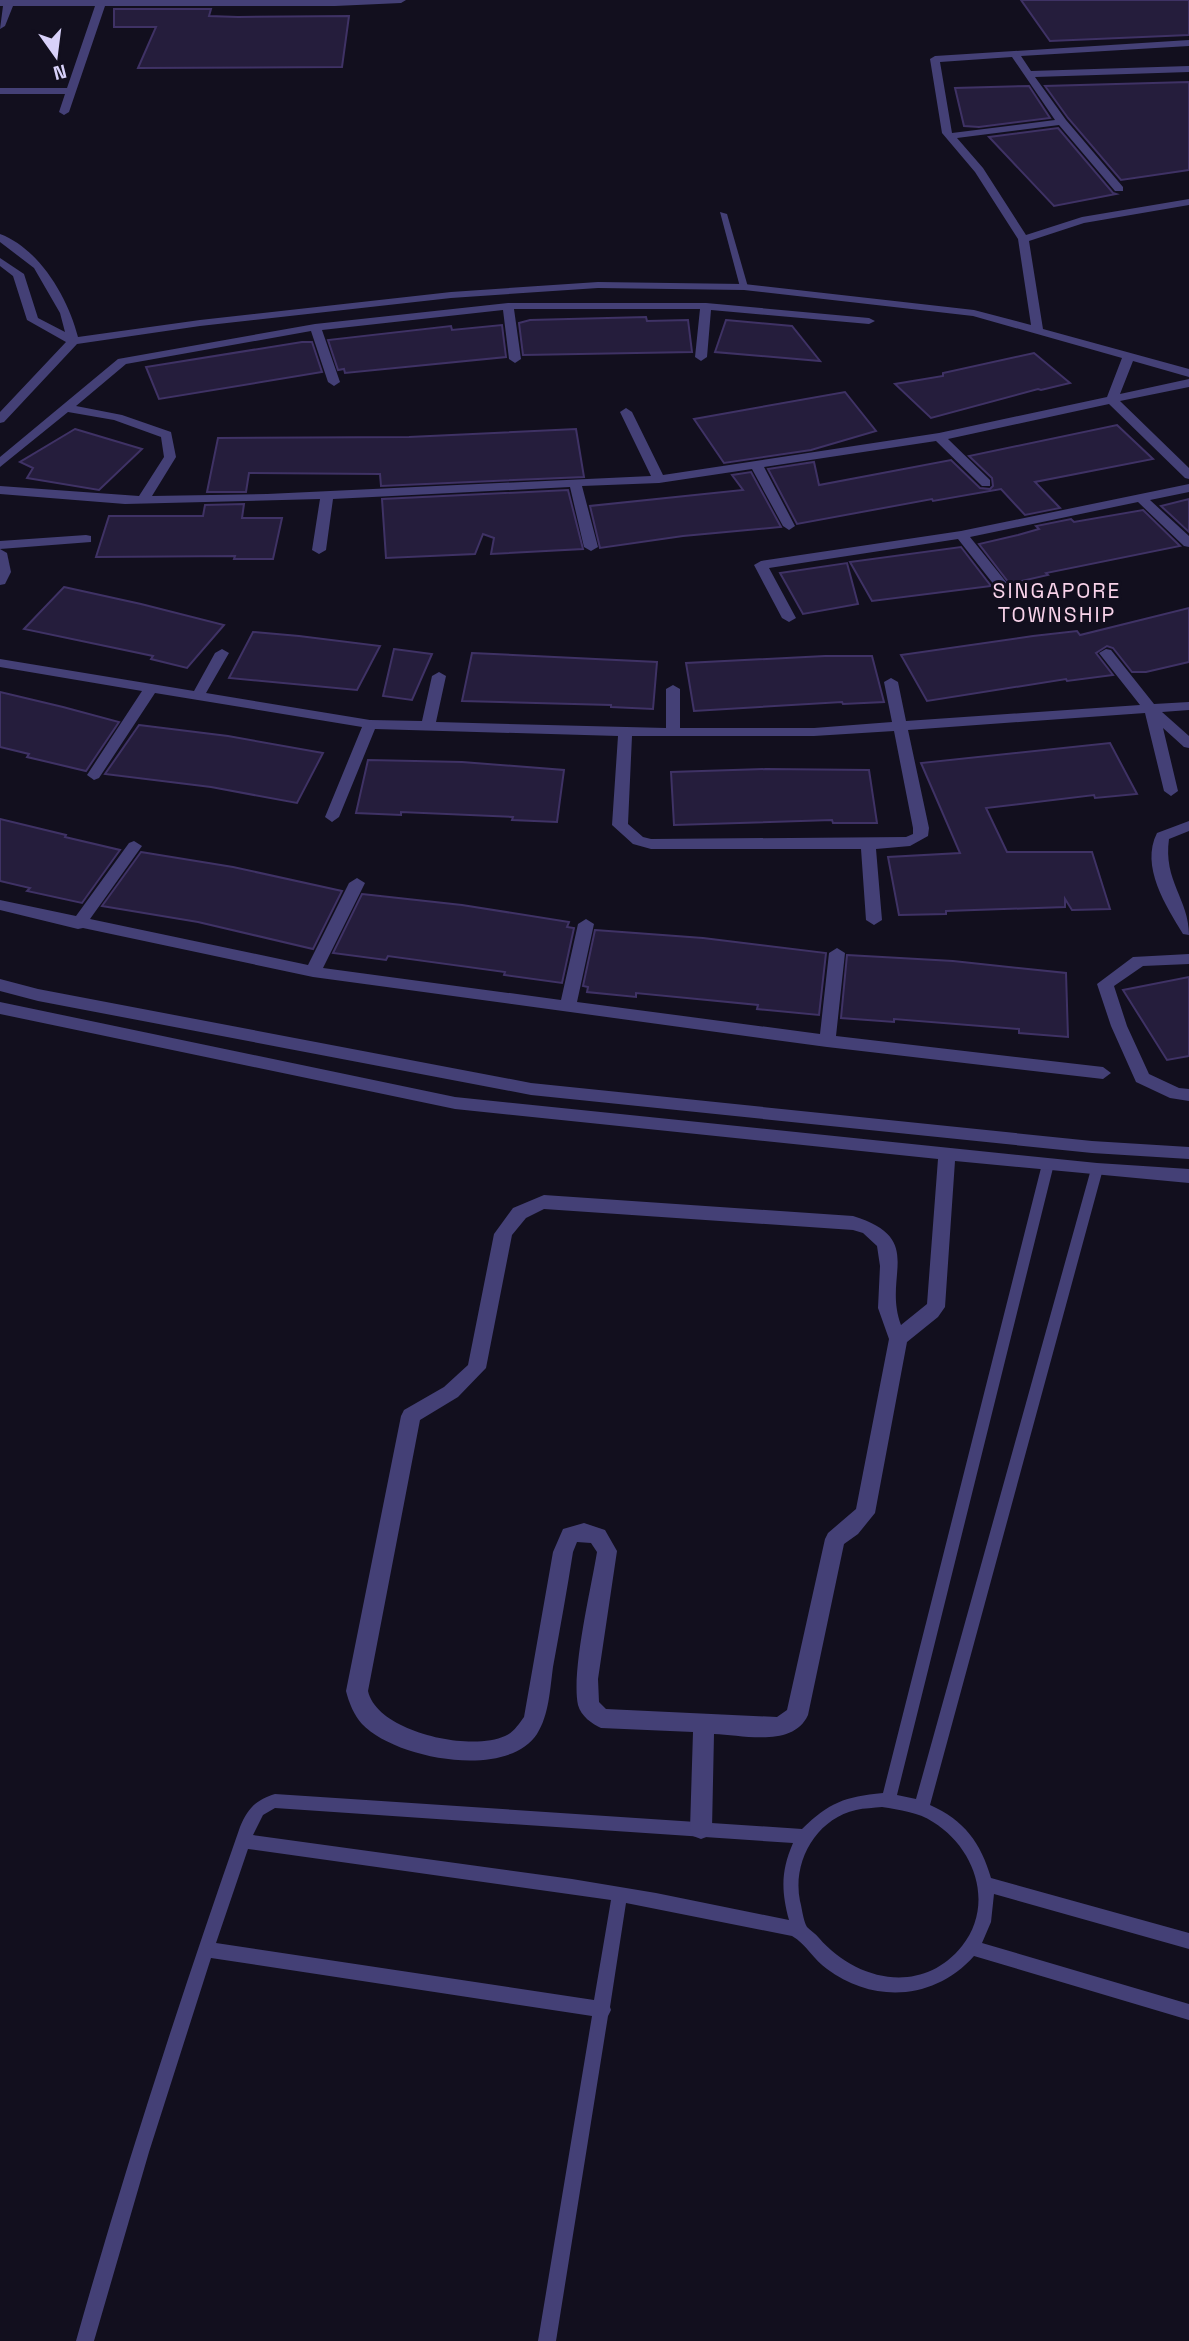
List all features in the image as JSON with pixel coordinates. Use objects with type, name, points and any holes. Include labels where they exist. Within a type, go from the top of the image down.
[{"type":"street","points":[[335,1],[384,0]]},
{"type":"street","points":[[0,26],[4,3],[401,0]]},
{"type":"street","points":[[64,112],[102,3]]},
{"type":"street","points":[[1037,330],[1023,239],[979,170],[947,133],[935,59],[1189,43]]},
{"type":"street","points":[[1015,55],[1062,122],[1119,189]]},
{"type":"street","points":[[1027,74],[1189,69]]},
{"type":"street","points":[[0,91],[71,90]]},
{"type":"street","points":[[950,136],[1062,122]]},
{"type":"street","points":[[1023,239],[1082,220],[1189,202]]},
{"type":"street","points":[[0,237],[38,266],[66,313],[73,341]]},
{"type":"street","points":[[0,261],[18,274],[33,320],[73,341],[200,323],[451,295],[598,285],[744,287],[974,313],[1189,373]]},
{"type":"street","points":[[508,306],[515,359]]},
{"type":"street","points":[[0,463],[122,361],[315,327],[508,306],[706,306],[869,321]]},
{"type":"street","points":[[701,357],[706,306]]},
{"type":"street","points":[[315,327],[334,382]]},
{"type":"street","points":[[0,419],[73,341]]},
{"type":"street","points":[[1112,400],[1129,356]]},
{"type":"street","points":[[0,491],[70,498],[143,500],[327,497],[659,479],[939,437],[1189,383]]},
{"type":"street","points":[[1112,400],[1189,475]]},
{"type":"street","points":[[66,408],[105,413],[137,422],[167,435],[170,457],[143,500]]},
{"type":"street","points":[[626,412],[659,479]]},
{"type":"street","points":[[939,437],[986,483]]},
{"type":"street","points":[[756,464],[789,526]]},
{"type":"street","points":[[575,482],[591,547]]},
{"type":"street","points":[[789,618],[761,565],[961,535],[1189,488]]},
{"type":"street","points":[[319,550],[327,497]]},
{"type":"street","points":[[1142,499],[1189,543]]},
{"type":"street","points":[[961,535],[1000,583]]},
{"type":"street","points":[[0,545],[86,539]]},
{"type":"street","points":[[0,553],[4,572],[0,581]]},
{"type":"street","points":[[197,697],[222,653]]},
{"type":"street","points":[[1106,653],[1152,710],[1189,744]]},
{"type":"street","points":[[3,659],[150,689],[370,724],[625,732],[814,732],[1189,706]]},
{"type":"street","points":[[428,726],[439,676]]},
{"type":"street","points":[[625,732],[620,825],[638,841],[651,844],[868,844],[910,841],[920,836],[921,828],[891,682]]},
{"type":"street","points":[[94,775],[150,689]]},
{"type":"street","points":[[673,689],[673,732]]},
{"type":"street","points":[[1152,710],[1171,791]]},
{"type":"street","points":[[332,817],[370,724]]},
{"type":"street","points":[[1189,826],[1162,836],[1158,856],[1163,882],[1189,930]]},
{"type":"street","points":[[868,844],[874,920]]},
{"type":"street","points":[[78,924],[134,846]]},
{"type":"street","points":[[313,972],[357,883]]},
{"type":"street","points":[[0,905],[78,924],[313,972],[827,1041],[1103,1073]]},
{"type":"street","points":[[568,1007],[586,924]]},
{"type":"street","points":[[827,1041],[837,953]]},
{"type":"street","points":[[1189,959],[1139,961],[1105,984],[1119,1026],[1142,1078],[1176,1094],[1189,1094]]},
{"type":"street","points":[[0,985],[38,995],[531,1089],[1091,1147],[1189,1153]]},
{"type":"street","points":[[0,1008],[455,1103],[1097,1169],[1189,1176]]},
{"type":"street","points":[[898,1339],[910,1327],[924,1320],[936,1307],[947,1153]]},
{"type":"street","points":[[544,1202],[840,1222],[873,1227],[884,1240],[888,1250],[887,1311],[898,1339],[865,1513],[851,1528],[835,1539],[797,1715],[777,1727],[601,1718],[589,1706],[587,1679],[607,1551],[598,1536],[584,1532],[570,1535],[563,1552],[534,1719],[524,1736],[503,1748],[455,1749],[395,1736],[372,1721],[359,1704],[357,1691],[411,1416],[451,1392],[477,1368],[503,1234],[512,1217],[530,1206],[544,1202]]},
{"type":"street","points":[[701,1829],[704,1724]]},
{"type":"lane","points":[[723,214],[744,287]]},
{"type":"lane","points":[[889,1798],[1048,1164]]},
{"type":"lane","points":[[922,1807],[1097,1169]]},
{"type":"lane","points":[[889,1798],[922,1807],[952,1826],[974,1852],[986,1884],[985,1918],[972,1948],[943,1973],[906,1985],[865,1980],[829,1961],[800,1930],[790,1881],[804,1836],[827,1814],[856,1801],[889,1798]]},
{"type":"lane","points":[[85,2341],[105,2267],[205,1949],[255,1810],[263,1804],[275,1801],[804,1836]]},
{"type":"lane","points":[[243,1841],[620,1894],[800,1930]]},
{"type":"lane","points":[[986,1884],[1189,1941]]},
{"type":"lane","points":[[547,2341],[620,1894]]},
{"type":"lane","points":[[972,1948],[1189,2011]]},
{"type":"lane","points":[[205,1949],[603,2010]]},
{"type":"building","points":[[1021,0],[1189,0],[1189,35],[1050,41]]},
{"type":"building","points":[[114,9],[211,9],[209,16],[238,17],[349,16],[342,67],[138,68],[156,27],[114,27]]},
{"type":"building","points":[[1189,82],[1189,170],[1121,180],[1068,118],[1045,86]]},
{"type":"building","points":[[1029,86],[1050,118],[979,127],[964,126],[955,88]]},
{"type":"building","points":[[1058,128],[1116,194],[1054,206],[989,137]]},
{"type":"building","points":[[646,317],[647,321],[688,320],[692,352],[523,355],[519,323],[530,320]]},
{"type":"building","points":[[726,320],[792,326],[820,361],[715,352]]},
{"type":"building","points":[[502,325],[506,357],[345,373],[344,369],[338,370],[328,340],[451,326],[452,330]]},
{"type":"building","points":[[312,342],[322,372],[159,399],[146,367]]},
{"type":"building","points":[[1034,353],[1070,383],[931,418],[895,384],[943,376],[943,373]]},
{"type":"building","points":[[845,392],[876,431],[811,450],[724,463],[694,419]]},
{"type":"building","points":[[1117,425],[1153,459],[1035,482],[1060,508],[1025,515],[1001,489],[797,524],[768,469],[814,462],[819,485],[951,460],[980,488],[990,489],[993,486],[992,478],[969,456]]},
{"type":"building","points":[[75,429],[142,449],[99,490],[27,478],[33,468],[20,462]]},
{"type":"building","points":[[576,429],[584,477],[381,486],[380,474],[249,473],[246,492],[207,492],[218,438],[409,437]]},
{"type":"building","points":[[751,472],[781,527],[683,536],[600,548],[590,506],[743,490],[732,475]]},
{"type":"building","points":[[568,490],[583,549],[491,554],[494,538],[483,534],[475,554],[386,558],[382,499]]},
{"type":"building","points":[[1189,499],[1189,532],[1161,506]]},
{"type":"building","points":[[244,504],[242,518],[282,518],[273,559],[234,559],[235,556],[96,557],[109,516],[203,516],[205,505]]},
{"type":"building","points":[[1143,510],[1180,546],[1009,583],[979,544],[1039,529],[1036,526]]},
{"type":"building","points":[[961,547],[991,586],[872,601],[850,562]]},
{"type":"building","points":[[847,563],[858,604],[803,614],[780,573]]},
{"type":"building","points":[[64,587],[224,625],[187,668],[151,659],[153,656],[24,629]]},
{"type":"building","points":[[1189,608],[1189,662],[1146,672],[1132,672],[1113,648],[1107,646],[1096,653],[1113,675],[1066,679],[927,701],[901,655],[1077,631],[1080,635]]},
{"type":"building","points":[[253,632],[380,646],[357,690],[229,678]]},
{"type":"building","points":[[394,649],[432,654],[412,700],[383,696]]},
{"type":"building","points":[[472,653],[657,662],[653,709],[611,705],[462,701]]},
{"type":"building","points":[[872,656],[884,702],[694,711],[686,663]]},
{"type":"building","points":[[0,692],[119,722],[86,771],[27,757],[29,754],[0,747]]},
{"type":"building","points":[[139,725],[228,736],[323,753],[297,803],[211,787],[105,774]]},
{"type":"building","points":[[1110,743],[1137,794],[1095,798],[1094,795],[986,808],[1007,852],[1092,852],[1110,909],[1072,910],[1065,899],[1065,907],[899,915],[888,857],[960,853],[921,763]]},
{"type":"building","points":[[368,760],[462,762],[564,770],[557,822],[512,820],[513,817],[401,812],[401,815],[356,813]]},
{"type":"building","points":[[869,770],[877,823],[833,823],[832,820],[674,825],[671,772]]},
{"type":"building","points":[[0,819],[120,850],[82,903],[27,891],[30,888],[0,881]]},
{"type":"building","points":[[141,852],[233,867],[342,891],[313,949],[198,922],[102,906]]},
{"type":"building","points":[[362,894],[462,905],[569,922],[567,927],[574,928],[562,983],[504,975],[505,972],[388,956],[386,960],[333,953]]},
{"type":"building","points":[[595,930],[703,938],[826,953],[819,1015],[757,1009],[758,1005],[636,993],[636,997],[587,992],[588,987],[583,986]]},
{"type":"building","points":[[847,955],[953,961],[1066,973],[1068,1037],[1019,1033],[1019,1029],[894,1019],[894,1022],[841,1018]]},
{"type":"building","points":[[1189,977],[1189,1056],[1167,1060],[1123,990]]},
{"type":"district","name":"SINGAPORE TOWNSHIP","points":[[1057,603]]}]
